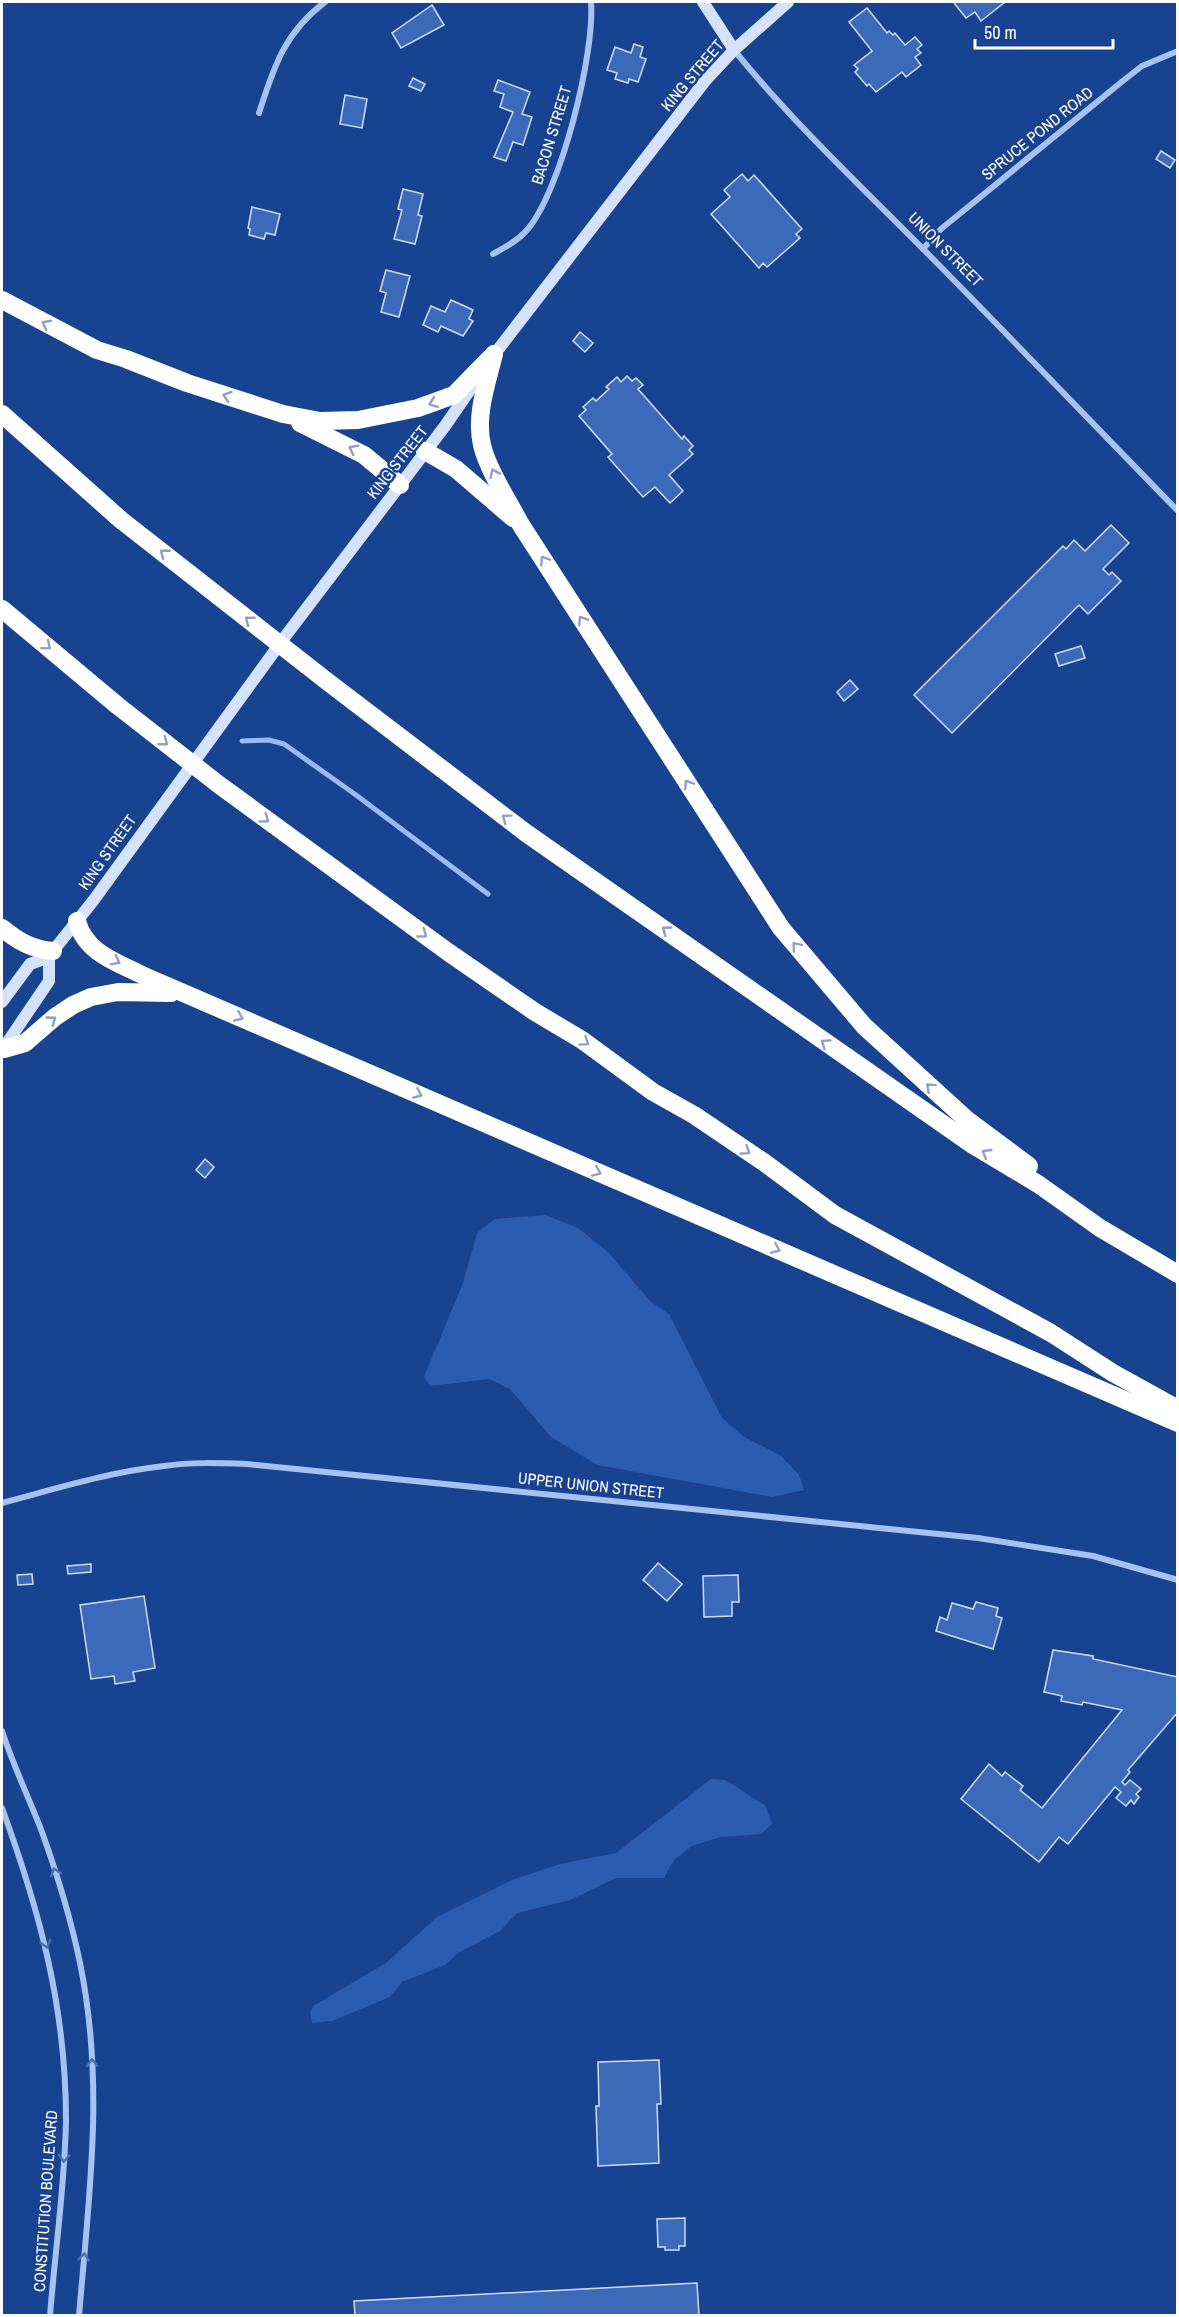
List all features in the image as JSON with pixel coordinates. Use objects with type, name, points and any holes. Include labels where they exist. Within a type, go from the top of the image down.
[{"type":"highway","points":[[2,300],[97,350],[187,383],[283,414],[320,421],[358,420],[418,408],[454,395],[494,354]]},
{"type":"highway","points":[[494,354],[481,412],[482,446],[521,525],[781,928],[864,1026],[966,1119],[1159,1264]]},
{"type":"highway","points":[[2,414],[122,520],[327,682],[526,833],[973,1145],[1038,1184],[1100,1228],[1178,1274]]},
{"type":"highway","points":[[283,414],[364,455],[400,485]]},
{"type":"highway","points":[[426,451],[456,470],[521,525]]},
{"type":"highway","points":[[2,609],[118,706],[218,784],[448,952],[535,1012],[582,1040],[653,1092],[694,1115],[836,1215],[1051,1333],[1113,1373],[1178,1408]]},
{"type":"highway","points":[[76,921],[80,933],[94,950],[144,976],[1178,1423]]},
{"type":"highway","points":[[2,928],[21,943],[51,954]]},
{"type":"highway","points":[[3,1050],[25,1043],[55,1017],[73,1005],[91,998],[118,992],[185,993]]},
{"type":"main road","name":"UNION STREET","points":[[703,2],[734,50]]},
{"type":"main road","name":"KING STREET","points":[[2,1002],[30,964],[51,954],[267,661],[445,426],[494,354],[705,81],[734,50],[788,2]]},
{"type":"main road","points":[[3,1050],[49,981],[51,954]]},
{"type":"street","points":[[259,113],[275,62],[283,47],[305,19],[326,2]]},
{"type":"street","name":"BACON STREET","points":[[493,254],[516,241],[527,231],[537,217],[559,166],[579,93],[590,31],[591,2]]},
{"type":"street","name":"UNION STREET","points":[[734,50],[766,89],[829,156],[923,249],[1178,511]]},
{"type":"street","name":"SPRUCE POND ROAD","points":[[923,249],[941,229],[1142,66],[1178,51]]},
{"type":"street","name":"UPPER UNION STREET","points":[[2,1503],[100,1478],[164,1466],[247,1464],[978,1538],[1093,1556],[1178,1580]]},
{"type":"street","points":[[2,1731],[49,1855],[76,1945],[85,1995],[92,2049],[94,2127],[79,2316]]},
{"type":"street","name":"CONSTITUTION BOULEVARD","points":[[2,1808],[22,1864],[48,1952],[57,1999],[63,2051],[65,2154],[50,2316]]},
{"type":"shaded area","points":[[545,1215],[578,1228],[609,1253],[650,1301],[669,1314],[722,1418],[744,1437],[780,1455],[799,1475],[804,1490],[772,1497],[597,1465],[550,1436],[510,1389],[489,1379],[430,1386],[424,1377],[463,1283],[477,1233],[495,1219]]},
{"type":"shaded area","points":[[711,1779],[725,1780],[765,1805],[772,1824],[761,1834],[721,1837],[692,1846],[674,1860],[664,1878],[616,1878],[570,1900],[517,1913],[500,1931],[458,1953],[445,1965],[402,1982],[390,1997],[332,2021],[312,2023],[310,2013],[313,2006],[386,1963],[437,1917],[512,1880],[560,1864],[616,1853]]},
{"type":"building","points":[[1005,2],[981,21],[975,12],[966,18],[954,3]]},
{"type":"building","points":[[432,5],[444,25],[401,48],[392,33]]},
{"type":"building","points":[[867,8],[887,33],[889,31],[893,35],[895,33],[905,45],[915,37],[922,45],[917,49],[921,53],[915,57],[921,65],[906,77],[902,72],[876,92],[869,84],[867,86],[855,72],[858,69],[854,65],[872,51],[849,22]]},
{"type":"building","points":[[634,44],[643,47],[640,57],[646,59],[638,82],[629,79],[628,83],[615,79],[617,73],[607,70],[615,47],[631,53]]},
{"type":"building","points":[[413,78],[425,84],[421,91],[409,86]]},
{"type":"building","points":[[498,80],[530,92],[522,114],[532,117],[523,145],[513,142],[506,161],[494,157],[513,112],[500,107],[504,94],[494,91]]},
{"type":"building","points":[[345,95],[367,99],[362,128],[340,124]]},
{"type":"building","points":[[1161,151],[1175,160],[1170,168],[1156,159]]},
{"type":"building","points":[[742,174],[748,181],[754,175],[802,229],[796,234],[800,238],[767,267],[763,263],[759,268],[711,214],[730,197],[724,190]]},
{"type":"building","points":[[403,189],[423,194],[418,215],[422,216],[415,244],[394,239],[402,210],[398,209]]},
{"type":"building","points":[[252,207],[280,214],[275,235],[266,233],[264,239],[249,235]]},
{"type":"building","points":[[386,270],[410,276],[399,317],[381,312],[386,293],[380,291]]},
{"type":"building","points":[[451,300],[473,310],[469,319],[473,321],[463,336],[441,326],[438,332],[423,325],[431,306],[445,312]]},
{"type":"building","points":[[580,332],[593,343],[585,352],[573,341]]},
{"type":"building","points":[[627,376],[632,381],[636,378],[643,385],[638,389],[682,439],[684,436],[693,446],[689,450],[693,454],[669,475],[683,491],[670,503],[655,487],[643,497],[608,457],[612,454],[579,416],[586,410],[583,407],[593,398],[596,401],[609,389],[606,387],[617,377],[621,382]]},
{"type":"building","points":[[1111,525],[1129,543],[1103,569],[1109,575],[1112,572],[1121,581],[1088,614],[1079,605],[952,733],[914,695],[1063,546],[1066,549],[1074,540],[1085,551]]},
{"type":"building","points":[[1081,646],[1085,658],[1059,666],[1055,654]]},
{"type":"building","points":[[850,680],[858,689],[844,701],[837,692]]},
{"type":"building","points":[[205,1159],[214,1167],[205,1178],[196,1170]]},
{"type":"building","points":[[658,1563],[682,1584],[667,1601],[643,1580]]},
{"type":"building","points":[[91,1564],[91,1572],[68,1574],[67,1566]]},
{"type":"building","points":[[32,1574],[33,1584],[18,1585],[17,1575]]},
{"type":"building","points":[[738,1575],[739,1602],[732,1602],[732,1616],[704,1617],[703,1576]]},
{"type":"building","points":[[144,1596],[155,1668],[133,1672],[135,1681],[115,1684],[114,1676],[91,1679],[80,1605]]},
{"type":"building","points":[[976,1602],[998,1608],[996,1616],[1002,1618],[993,1649],[936,1631],[940,1617],[947,1620],[952,1603],[973,1609]]},
{"type":"building","points":[[1053,1650],[1093,1656],[1093,1659],[1178,1677],[1178,1712],[1128,1770],[1130,1772],[1122,1782],[1125,1785],[1130,1780],[1141,1789],[1136,1794],[1139,1797],[1134,1804],[1131,1800],[1126,1806],[1116,1798],[1121,1792],[1115,1787],[1068,1844],[1059,1837],[1039,1862],[961,1799],[989,1764],[1002,1776],[1005,1772],[1023,1786],[1020,1790],[1042,1808],[1122,1710],[1083,1702],[1082,1705],[1061,1701],[1062,1696],[1044,1692]]},
{"type":"building","points":[[659,2060],[661,2104],[657,2104],[659,2163],[598,2166],[596,2106],[599,2106],[598,2062]]},
{"type":"building","points":[[685,2218],[685,2246],[679,2246],[679,2250],[665,2250],[665,2247],[658,2247],[657,2219]]},
{"type":"building","points":[[697,2283],[699,2316],[355,2316],[354,2301]]},
{"type":"waterway","points":[[242,741],[269,740],[284,744],[488,894]]}]
